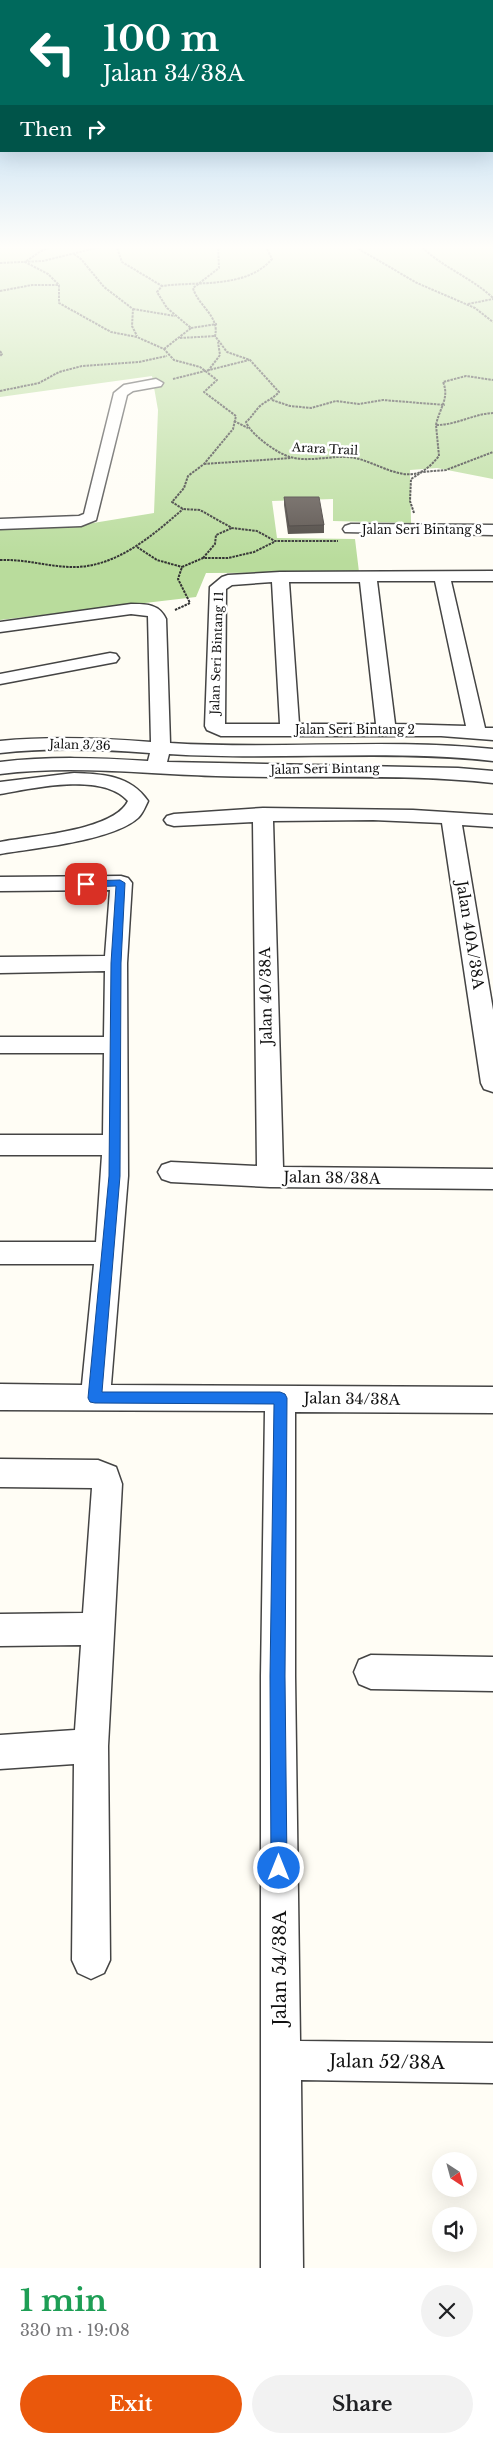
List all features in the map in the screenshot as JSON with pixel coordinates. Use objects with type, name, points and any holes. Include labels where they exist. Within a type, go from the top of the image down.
[{"type":"street","points":[[0,524],[82,521],[91,517],[121,392],[129,388],[156,383]]},
{"type":"street","name":"Jalan Seri Bintang 8","points":[[351,529],[493,530]]},
{"type":"street","points":[[368,576],[386,730]]},
{"type":"street","points":[[442,576],[485,734]]},
{"type":"street","points":[[290,729],[280,577],[493,576]]},
{"type":"street","name":"Jalan Seri Bintang 11","points":[[216,730],[214,726],[218,587],[228,580],[280,577]]},
{"type":"street","points":[[0,627],[115,610],[147,609],[155,613],[158,618],[158,733],[161,748],[152,767],[128,790]]},
{"type":"street","points":[[0,679],[110,658]]},
{"type":"street","name":"Jalan Seri Bintang 2","points":[[216,730],[386,730],[485,734]]},
{"type":"street","name":"Jalan 3/36","points":[[0,748],[54,743],[161,748]]},
{"type":"street","name":"Jalan Seri Bintang","points":[[161,748],[220,751],[391,748],[457,750],[493,755]]},
{"type":"street","name":"Jalan 3/36","points":[[0,768],[55,771],[152,767]]},
{"type":"street","name":"Jalan Seri Bintang","points":[[152,767],[217,770],[389,768],[493,777]]},
{"type":"street","points":[[0,788],[55,771],[128,790],[138,801],[132,812],[120,821],[86,832],[0,848]]},
{"type":"street","points":[[174,820],[263,814],[451,817],[493,821]]},
{"type":"street","name":"Jalan 40/38A","points":[[263,814],[270,1177]]},
{"type":"street","name":"Jalan 40A/38A","points":[[451,817],[493,1083]]},
{"type":"street","points":[[0,884],[120,883],[116,963],[115,1145],[108,1253],[95,1398]]},
{"type":"street","points":[[0,965],[116,963]]},
{"type":"street","points":[[0,1045],[117,1045]]},
{"type":"street","points":[[0,1145],[115,1145]]},
{"type":"street","name":"Jalan 38/38A","points":[[171,1172],[270,1177],[493,1179]]},
{"type":"street","points":[[0,1253],[108,1253]]},
{"type":"street","name":"Jalan 34/38A","points":[[0,1397],[493,1400]]},
{"type":"street","name":"Jalan 54/38A","points":[[280,1398],[278,1676],[282,2268]]},
{"type":"street","points":[[0,1473],[98,1474],[105,1477],[107,1484],[91,1746],[91,1960]]},
{"type":"street","points":[[0,1630],[98,1629]]},
{"type":"street","points":[[371,1672],[493,1674]]},
{"type":"street","points":[[0,1752],[91,1746]]},
{"type":"street","name":"Jalan 52/38A","points":[[280,2060],[493,2064]]},
{"type":"path","points":[[0,351],[2,354],[0,356]]},
{"type":"path","points":[[165,351],[167,356]]},
{"type":"path","points":[[207,372],[220,355],[220,351]]},
{"type":"path","points":[[226,351],[250,360],[267,381],[280,392],[272,400],[258,407],[255,415],[246,422],[248,428]]},
{"type":"path","points":[[0,391],[39,383],[59,372],[82,366],[139,362],[167,356],[179,362],[197,366],[217,380],[204,392],[236,416],[232,429],[204,464],[188,476],[184,488],[172,502],[183,509],[200,510],[221,520],[232,528],[257,531],[275,541],[336,542],[351,529]]},
{"type":"path","points":[[156,383],[250,360]]},
{"type":"path","points":[[419,530],[410,501],[411,479],[422,472],[439,456],[436,425],[437,415],[445,405],[447,388],[443,382],[466,376],[493,380]]},
{"type":"path","points":[[272,400],[290,406],[311,408],[336,401],[359,404],[383,400],[445,405]]},
{"type":"path","points":[[436,425],[457,423],[465,418],[481,414],[493,414]]},
{"type":"path","name":"Arara Trail","points":[[234,422],[248,428],[250,432],[277,452],[291,458],[344,456],[362,459],[394,472],[446,470],[493,452]]},
{"type":"path","points":[[204,464],[291,458]]},
{"type":"path","points":[[0,560],[72,567],[102,562],[137,547],[183,509]]},
{"type":"path","points":[[203,558],[215,544],[216,535],[232,528]]},
{"type":"path","points":[[137,547],[156,560],[182,567]]},
{"type":"green space","points":[[0,351],[493,351],[493,479],[437,468],[410,470],[411,523],[333,521],[333,499],[272,501],[277,538],[355,539],[359,572],[206,573],[196,597],[0,620],[0,527],[87,524],[154,513],[158,410],[152,376],[0,397]]},
{"type":"building","points":[[284,497],[319,497],[324,525],[289,526]]},
{"type":"route","points":[[86,884],[120,883],[116,963],[115,1176],[95,1398],[280,1398],[279,1868]]}]
